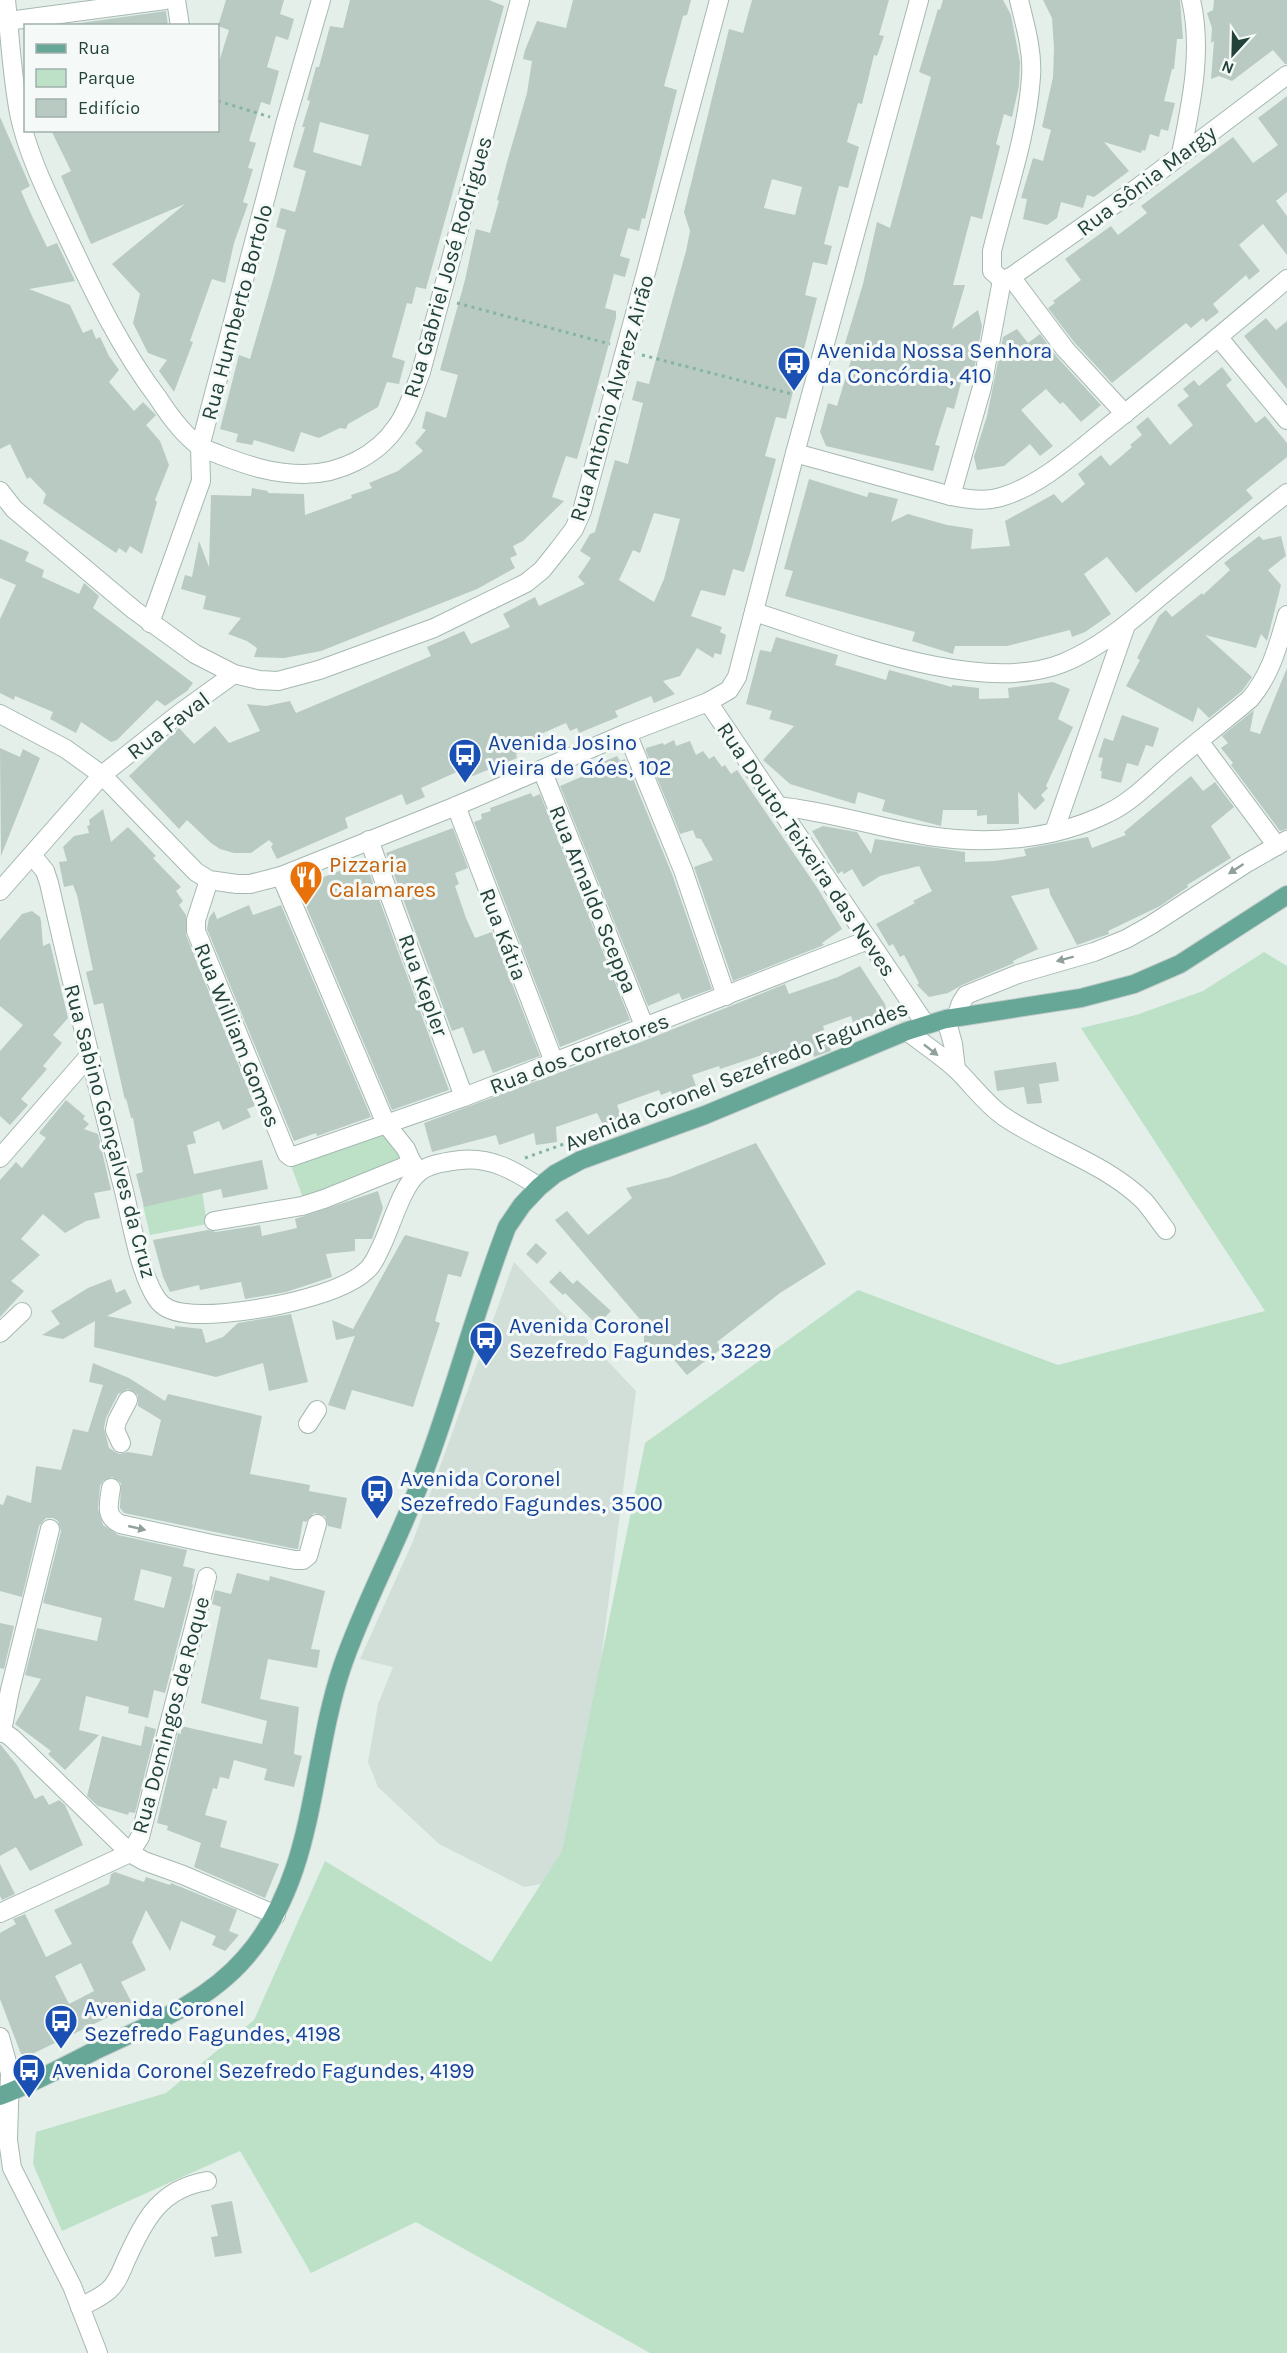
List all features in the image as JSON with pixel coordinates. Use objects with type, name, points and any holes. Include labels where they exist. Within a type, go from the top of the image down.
[{"type":"main road","name":"Avenida Coronel Sezefredo Fagundes","points":[[5,2094],[165,2017],[212,1990],[246,1958],[276,1915],[293,1878],[306,1833],[330,1706],[343,1665],[424,1472],[507,1227],[522,1205],[539,1187],[555,1174],[582,1160],[705,1115],[907,1031],[951,1018],[1081,998],[1134,984],[1180,964],[1287,895]]},
{"type":"street","points":[[6,0],[4,22],[24,130]]},
{"type":"street","points":[[4,22],[165,0]]},
{"type":"street","points":[[176,0],[180,24]]},
{"type":"street","name":"Rua Humberto Bortolo","points":[[150,622],[201,480],[200,447],[285,124],[321,0]]},
{"type":"street","name":"Rua Gabriel José Rodrigues","points":[[200,447],[257,470],[321,474],[364,457],[383,443],[398,426],[421,372],[520,0]]},
{"type":"street","name":"Rua Antonio Álvarez Airão","points":[[0,491],[14,509],[150,622],[195,654],[234,674],[259,680],[278,681],[319,670],[434,628],[526,583],[542,570],[558,550],[574,529],[582,511],[719,0]]},
{"type":"street","points":[[0,714],[66,749],[102,775],[196,872],[209,880],[249,884],[281,876],[456,806],[627,733],[708,702],[729,690],[737,677],[795,453],[919,0]]},
{"type":"street","points":[[1019,0],[1028,38],[1031,75],[1026,116],[992,251],[992,271],[1006,279],[1065,349],[1125,414]]},
{"type":"street","points":[[1181,154],[1197,55],[1197,25],[1191,0]]},
{"type":"street","name":"Rua Sônia Margy","points":[[1006,279],[1114,206],[1287,75]]},
{"type":"street","points":[[24,132],[46,191],[114,333],[134,366],[169,414],[200,447]]},
{"type":"street","points":[[951,496],[982,387],[1006,279]]},
{"type":"street","points":[[795,453],[951,496],[974,500],[999,498],[1024,488],[1075,454],[1287,279]]},
{"type":"street","points":[[1218,337],[1287,420]]},
{"type":"street","points":[[754,612],[898,656],[957,671],[999,674],[1030,671],[1062,663],[1126,625],[1287,493]]},
{"type":"street","points":[[777,806],[805,808],[931,836],[1020,838],[1054,832],[1109,813],[1137,793],[1250,699],[1263,684],[1271,666],[1287,615]]},
{"type":"street","points":[[1054,832],[1126,625]]},
{"type":"street","name":"Rua Faval","points":[[0,891],[102,775],[180,713],[234,674]]},
{"type":"street","name":"Rua Doutor Teixeira das Neves","points":[[708,702],[926,1025]]},
{"type":"street","points":[[627,733],[683,870],[726,996]]},
{"type":"street","points":[[956,1069],[951,1018],[966,995],[1018,974],[1094,952],[1126,939],[1282,843],[1199,741]]},
{"type":"street","name":"Rua Arnaldo Sceppa","points":[[542,770],[645,1028]]},
{"type":"street","name":"Rua Kátia","points":[[456,806],[554,1062]]},
{"type":"street","name":"Rua Kepler","points":[[369,840],[464,1098]]},
{"type":"street","name":"Rua Sabino Gonçalves da Cruz","points":[[32,855],[45,871],[49,883],[89,1056],[148,1280],[157,1299],[173,1310],[202,1313],[244,1311],[316,1295],[357,1279],[374,1262],[415,1169]]},
{"type":"street","points":[[281,876],[386,1124],[399,1138],[415,1169]]},
{"type":"street","name":"Rua William Gomes","points":[[209,880],[196,920],[196,931],[287,1154]]},
{"type":"street","name":"Rua dos Corretores","points":[[287,1154],[295,1157],[464,1098],[868,940]]},
{"type":"street","points":[[907,1031],[956,1069],[1000,1114],[1029,1133],[1090,1163],[1118,1180],[1144,1202],[1166,1230]]},
{"type":"street","points":[[0,1158],[89,1056]]},
{"type":"street","points":[[214,1221],[302,1206],[415,1169],[469,1159],[504,1165],[539,1187]]},
{"type":"street","points":[[0,1333],[22,1312]]},
{"type":"street","points":[[122,1443],[115,1430],[128,1400]]},
{"type":"street","points":[[111,1488],[108,1509],[114,1521],[120,1524],[212,1545],[295,1560],[303,1560],[308,1556],[317,1524]]},
{"type":"street","points":[[50,1529],[1,1732],[12,1738],[130,1853],[144,1861],[183,1875],[276,1915]]},
{"type":"street","name":"Rua Domingos de Roque","points":[[0,1913],[130,1853],[140,1837],[207,1577]]},
{"type":"street","points":[[0,2037],[10,2073],[5,2094],[12,2168],[47,2235],[98,2353]]},
{"type":"street","points":[[80,2307],[99,2298],[110,2289],[119,2277],[139,2234],[160,2202],[174,2191],[191,2183],[207,2181]]},
{"type":"path","points":[[219,101],[285,124]]},
{"type":"path","points":[[441,299],[627,348],[644,356],[811,398]]},
{"type":"path","points":[[504,1165],[586,1136]]},
{"type":"shaded area","points":[[514,1262],[636,1391],[582,1805],[561,1867],[546,1883],[524,1887],[439,1844],[378,1787],[368,1762],[378,1704],[393,1667],[360,1659],[413,1541]]},
{"type":"green space","points":[[1264,952],[1287,966],[1287,2353],[650,2353],[416,2222],[311,2273],[240,2151],[62,2231],[33,2164],[36,2132],[166,2093],[254,2020],[325,1861],[491,1962],[562,1851],[645,1443],[858,1290],[1058,1365],[1265,1311],[1081,1028],[1136,1015],[1203,991]]},
{"type":"green space","points":[[384,1129],[406,1165],[305,1203],[290,1163]]},
{"type":"green space","points":[[202,1191],[207,1224],[150,1235],[143,1205]]},
{"type":"building","points":[[226,0],[284,0],[280,14],[294,19],[288,40],[276,36],[267,67],[279,71],[270,105],[261,102],[249,141],[256,143],[248,168],[253,169],[243,202],[248,204],[234,243],[225,283],[212,279],[190,341],[193,342],[174,392],[159,371],[167,360],[148,353],[133,323],[140,294],[112,264],[185,204],[91,244],[61,176],[71,171],[52,132],[219,132],[219,62],[229,30],[219,26]]},
{"type":"building","points":[[350,0],[489,0],[504,6],[426,289],[416,287],[412,304],[407,303],[392,357],[405,361],[399,384],[387,382],[378,407],[348,424],[346,429],[340,428],[319,438],[301,432],[294,452],[254,440],[252,445],[236,442],[238,434],[220,429],[239,355],[250,359],[286,230],[276,227],[281,208],[295,212],[306,171],[293,167],[305,127],[302,127],[310,101],[307,100],[316,67],[319,67],[330,26],[343,28]],"holes":[[[320,122],[369,135],[361,166],[313,152]]]},
{"type":"building","points":[[573,0],[691,0],[687,15],[683,16],[664,86],[677,90],[645,219],[642,218],[639,231],[628,228],[620,256],[630,259],[625,277],[614,274],[605,308],[616,311],[616,318],[586,428],[577,459],[566,456],[552,497],[564,501],[523,541],[513,546],[517,555],[510,558],[515,568],[477,589],[321,651],[284,658],[254,657],[257,648],[247,641],[228,634],[241,618],[203,609],[206,596],[181,589],[185,575],[192,577],[199,541],[209,567],[211,495],[251,496],[252,488],[268,491],[268,493],[304,494],[305,515],[372,488],[369,483],[398,471],[423,451],[415,443],[426,430],[422,428],[426,411],[446,418],[458,375],[440,370],[465,280],[476,229],[490,233],[499,201],[497,200],[527,93],[532,61],[523,59],[525,50],[537,21],[566,28]]},
{"type":"building","points":[[752,0],[889,0],[879,35],[884,36],[877,56],[874,55],[862,104],[858,103],[847,142],[859,147],[848,188],[839,186],[824,244],[832,246],[827,265],[813,262],[805,295],[817,298],[786,419],[776,417],[765,456],[776,459],[744,572],[733,569],[725,596],[701,590],[691,616],[722,627],[720,632],[726,635],[721,655],[715,653],[713,658],[697,648],[680,676],[663,681],[675,694],[654,703],[651,696],[615,711],[618,717],[579,733],[577,728],[570,731],[566,723],[536,736],[539,744],[516,754],[517,758],[463,780],[459,771],[421,788],[425,797],[406,805],[402,794],[345,818],[348,828],[277,859],[271,847],[273,844],[269,840],[251,853],[234,853],[220,849],[211,843],[187,820],[179,829],[129,776],[179,728],[194,744],[215,726],[229,743],[260,731],[247,704],[266,706],[290,701],[296,713],[431,656],[427,647],[464,631],[471,644],[510,627],[503,614],[535,597],[539,606],[585,584],[578,577],[591,558],[580,551],[590,534],[595,532],[615,460],[628,464],[643,403],[632,400],[637,381],[649,384],[686,251],[690,231],[684,212],[729,29],[743,33]],"holes":[[[772,179],[802,187],[795,215],[764,208]],[[654,513],[680,519],[664,579],[654,602],[619,580],[633,550],[640,553]]]},
{"type":"building","points":[[943,0],[1003,0],[1011,15],[1020,62],[1019,86],[1012,117],[1004,114],[996,144],[1000,146],[982,219],[971,216],[953,285],[965,285],[952,329],[978,310],[982,326],[972,382],[962,379],[954,409],[947,407],[935,445],[940,446],[933,471],[826,446],[820,432],[828,403],[837,406],[853,354],[843,350],[863,284],[877,222],[890,228],[931,77],[919,72],[938,9],[940,10]]},
{"type":"building","points":[[1043,0],[1180,0],[1183,39],[1177,39],[1174,69],[1172,69],[1164,101],[1175,103],[1168,131],[1161,129],[1159,137],[1150,134],[1145,151],[1142,150],[1141,153],[1104,142],[1129,171],[1094,197],[1087,195],[1083,208],[1061,202],[1057,218],[1047,225],[1023,219],[1027,199],[1021,198],[1033,158],[1043,161],[1051,130],[1042,127],[1053,77],[1054,48],[1052,18]]},
{"type":"building","points":[[1214,0],[1287,0],[1287,64],[1273,50],[1232,81],[1219,76],[1211,79],[1214,41],[1211,43],[1212,28],[1207,13],[1213,10]]},
{"type":"building","points":[[166,11],[168,24],[73,24]]},
{"type":"building","points":[[1287,96],[1287,192],[1276,201],[1287,216],[1287,255],[1263,224],[1239,245],[1260,271],[1249,280],[1246,275],[1213,304],[1219,312],[1206,322],[1203,318],[1191,328],[1186,323],[1112,383],[1074,342],[1048,308],[1055,303],[1053,301],[1081,280],[1065,259],[1111,226],[1118,235],[1147,213],[1141,206],[1233,137],[1253,163],[1278,145],[1258,118]]},
{"type":"building","points":[[0,117],[30,186],[21,191],[32,216],[47,247],[57,243],[75,281],[29,289],[70,305],[83,333],[92,329],[96,339],[100,337],[119,370],[109,382],[134,411],[143,402],[156,415],[146,425],[160,441],[169,465],[155,500],[157,502],[142,554],[130,546],[126,553],[119,548],[116,553],[43,503],[46,494],[30,477],[27,479],[10,444],[0,449]]},
{"type":"building","points":[[1266,318],[1276,330],[1287,321],[1287,389],[1244,336]]},
{"type":"building","points":[[1017,329],[1028,343],[1040,334],[1057,357],[1101,405],[1081,422],[1063,402],[1060,404],[1046,389],[1021,410],[1053,446],[1040,456],[1030,444],[1004,466],[977,470],[974,457],[987,416],[1003,337]]},
{"type":"building","points":[[1222,367],[1232,380],[1226,385],[1256,423],[1265,416],[1287,443],[1287,457],[1246,490],[1253,498],[1136,593],[1107,557],[1084,574],[1111,614],[1085,632],[1072,637],[1070,630],[1007,646],[955,646],[953,654],[912,641],[915,632],[785,596],[793,571],[784,569],[809,479],[867,497],[869,492],[898,499],[891,522],[908,514],[947,525],[973,529],[971,549],[1010,546],[1005,521],[1054,494],[1062,503],[1085,484],[1078,474],[1101,455],[1110,466],[1132,447],[1130,445],[1142,435],[1136,427],[1148,417],[1170,445],[1193,425],[1177,405],[1189,396],[1183,389],[1194,380],[1199,386]]},
{"type":"building","points":[[1259,536],[1263,540],[1281,536],[1286,556],[1268,570],[1281,585],[1267,641],[1261,634],[1256,648],[1205,635],[1252,677],[1242,691],[1209,718],[1198,707],[1193,722],[1126,686],[1140,660],[1137,658],[1159,616],[1166,610],[1172,617],[1202,593],[1203,595],[1230,570],[1224,563]]},
{"type":"building","points":[[0,539],[29,552],[25,561],[44,570],[42,577],[79,594],[84,583],[99,596],[93,608],[193,683],[187,691],[165,706],[157,700],[117,740],[111,742],[81,722],[76,733],[50,719],[53,712],[15,696],[14,700],[0,693],[0,619],[16,585],[0,578]]},
{"type":"building","points":[[776,637],[838,655],[835,665],[886,680],[889,670],[952,687],[952,685],[979,688],[979,699],[1009,698],[1008,688],[1053,682],[1070,689],[1058,719],[1073,727],[1046,786],[1048,788],[1041,795],[1045,800],[1035,810],[1018,792],[1019,824],[987,824],[987,815],[977,816],[977,810],[943,810],[941,826],[882,811],[885,800],[858,792],[855,804],[790,784],[763,760],[794,726],[769,719],[772,711],[746,704],[760,650],[771,652]]},
{"type":"building","points":[[1287,668],[1287,829],[1280,831],[1221,748],[1228,743],[1222,736],[1254,710],[1250,731],[1260,734]]},
{"type":"building","points":[[1122,715],[1159,728],[1153,747],[1146,745],[1138,766],[1127,763],[1121,783],[1101,778],[1103,758],[1098,757],[1104,738],[1113,741]]},
{"type":"building","points":[[674,740],[676,746],[690,741],[696,755],[703,751],[709,759],[714,756],[722,767],[725,765],[731,774],[737,770],[818,889],[842,929],[822,943],[824,945],[733,981],[694,867],[713,860],[701,839],[696,838],[693,830],[680,834],[646,751],[646,748],[663,743],[664,745]]},
{"type":"building","points":[[0,748],[20,757],[23,749],[40,758],[1,856]]},
{"type":"building","points":[[617,756],[620,761],[625,759],[672,874],[712,989],[682,1000],[679,993],[648,1006],[560,786],[588,774],[586,769]]},
{"type":"building","points":[[1191,776],[1203,791],[1215,782],[1234,807],[1211,826],[1231,858],[1187,885],[1188,887],[1160,906],[1108,931],[1109,934],[1077,945],[1049,888],[1011,896],[1038,949],[1013,961],[1014,963],[948,993],[929,997],[917,985],[919,983],[904,955],[900,957],[893,944],[889,946],[876,924],[932,891],[919,866],[880,876],[863,887],[852,869],[844,874],[842,871],[838,874],[812,831],[823,826],[857,832],[871,854],[875,839],[965,852],[965,862],[995,861],[1026,856],[1024,849],[1088,837],[1092,848],[1126,835],[1124,832]]},
{"type":"building","points":[[531,793],[533,797],[540,794],[630,1020],[560,1047],[474,822],[482,819],[481,814],[491,811],[490,808]]},
{"type":"building","points":[[103,809],[111,842],[128,827],[181,887],[176,891],[183,901],[179,905],[186,915],[186,935],[255,1106],[247,1109],[251,1117],[223,1130],[219,1121],[193,1132],[196,1143],[187,1145],[194,1174],[262,1160],[268,1189],[223,1198],[221,1189],[144,1207],[136,1174],[143,1172],[133,1118],[131,1118],[126,1098],[125,1100],[103,1003],[94,1005],[86,972],[93,970],[77,895],[73,885],[64,887],[59,862],[67,861],[63,847],[74,836],[89,833],[87,826],[90,825],[89,820]]},
{"type":"building","points":[[453,828],[468,868],[455,873],[459,884],[455,886],[466,918],[475,938],[492,932],[540,1056],[493,1073],[484,1050],[473,1054],[463,1027],[452,1031],[386,853]]},
{"type":"building","points":[[365,861],[449,1090],[392,1110],[298,887]]},
{"type":"building","points":[[249,905],[253,915],[281,905],[371,1117],[317,1136],[316,1133],[294,1141],[207,929],[209,918],[214,911],[217,919]]},
{"type":"building","points":[[32,911],[40,917],[43,946],[50,943],[68,1018],[53,1035],[62,1043],[43,1066],[47,1069],[21,1099],[28,1105],[10,1125],[0,1116],[0,1051],[23,1025],[0,1006],[0,940],[22,914]]},
{"type":"building","points":[[860,966],[885,1004],[888,1017],[855,1029],[851,1016],[823,1026],[831,1051],[814,1057],[811,1047],[764,1062],[762,1055],[720,1069],[719,1066],[692,1075],[696,1086],[672,1094],[671,1091],[661,1095],[659,1090],[617,1105],[623,1122],[605,1129],[597,1113],[556,1127],[557,1142],[536,1145],[534,1133],[499,1145],[496,1135],[432,1152],[424,1123],[641,1042],[785,984],[789,994],[838,977]]},
{"type":"building","points":[[1056,1062],[1059,1081],[1039,1084],[1042,1103],[1027,1104],[1024,1087],[997,1091],[994,1071]]},
{"type":"building","points":[[66,1100],[85,1116],[83,1119],[89,1124],[84,1129],[98,1134],[111,1190],[94,1193],[100,1218],[86,1221],[65,1233],[43,1214],[21,1239],[40,1255],[11,1281],[24,1291],[0,1317],[0,1180],[16,1162],[22,1168],[46,1138],[39,1133]]},
{"type":"building","points":[[756,1143],[826,1264],[780,1293],[717,1342],[721,1349],[687,1375],[668,1353],[644,1353],[644,1324],[555,1220],[567,1211],[588,1235],[632,1198],[626,1188],[670,1177]]},
{"type":"building","points":[[378,1191],[383,1208],[372,1239],[355,1239],[355,1251],[326,1254],[332,1277],[286,1292],[245,1299],[241,1282],[200,1290],[199,1285],[170,1292],[163,1277],[153,1240],[208,1230],[216,1232],[260,1225],[262,1236],[297,1228],[295,1219]]},
{"type":"building","points":[[405,1235],[469,1252],[461,1277],[448,1274],[435,1321],[440,1323],[413,1407],[352,1390],[345,1410],[328,1405],[355,1336],[336,1340],[332,1320],[353,1329]]},
{"type":"building","points":[[536,1243],[547,1253],[537,1264],[526,1254]]},
{"type":"building","points":[[560,1271],[573,1284],[577,1280],[611,1311],[597,1325],[565,1293],[563,1295],[549,1282]]},
{"type":"building","points":[[111,1279],[116,1293],[125,1289],[132,1303],[107,1316],[175,1329],[175,1326],[202,1329],[206,1343],[223,1337],[238,1323],[291,1314],[308,1382],[269,1391],[263,1363],[216,1377],[94,1347],[95,1321],[63,1339],[42,1335],[60,1324],[51,1311],[88,1288]]},
{"type":"building","points":[[93,1363],[129,1378],[165,1401],[168,1394],[262,1416],[250,1474],[310,1485],[309,1491],[347,1498],[341,1529],[328,1526],[325,1516],[314,1513],[306,1522],[303,1521],[298,1549],[296,1549],[124,1513],[120,1508],[121,1483],[112,1477],[103,1481],[100,1486],[98,1509],[103,1525],[118,1535],[187,1550],[183,1566],[195,1569],[193,1585],[165,1693],[154,1690],[148,1718],[128,1713],[129,1707],[86,1696],[79,1730],[99,1735],[65,1770],[48,1754],[51,1751],[15,1724],[41,1679],[25,1675],[37,1628],[97,1641],[102,1618],[43,1603],[61,1531],[58,1521],[53,1518],[46,1518],[39,1526],[22,1597],[0,1591],[0,1504],[3,1505],[7,1495],[31,1503],[36,1466],[61,1470],[73,1429],[88,1432],[103,1385],[89,1382]],"holes":[[[128,1389],[138,1395],[138,1406],[161,1420],[152,1456],[128,1452],[119,1454],[109,1448],[104,1428],[106,1418],[118,1394]],[[141,1569],[172,1577],[164,1608],[134,1600]]]},
{"type":"building","points":[[237,1573],[269,1581],[270,1576],[325,1591],[311,1649],[320,1650],[317,1668],[268,1659],[260,1699],[299,1707],[294,1754],[302,1756],[294,1787],[264,1780],[267,1769],[234,1760],[229,1779],[220,1777],[217,1789],[213,1788],[205,1815],[227,1821],[220,1847],[279,1864],[265,1898],[194,1867],[201,1843],[167,1830],[168,1826],[157,1823],[178,1733],[181,1734],[181,1726],[262,1744],[267,1721],[201,1703],[221,1607],[212,1604],[215,1590],[231,1594]]},
{"type":"building","points":[[0,1623],[14,1626],[4,1669],[0,1668]]},
{"type":"building","points":[[145,1726],[156,1729],[135,1813],[129,1812],[128,1815],[98,1806],[87,1796],[102,1736],[141,1746]]},
{"type":"building","points":[[0,1744],[17,1765],[35,1799],[43,1795],[49,1805],[59,1800],[65,1805],[83,1845],[30,1871],[16,1847],[0,1856]]},
{"type":"building","points":[[0,1864],[15,1894],[2,1900],[0,1896]]},
{"type":"building","points":[[115,1872],[144,1882],[146,1877],[170,1885],[171,1883],[237,1910],[229,1931],[239,1935],[225,1951],[212,1945],[216,1936],[181,1921],[170,1951],[146,1910],[132,1942],[146,1970],[121,1982],[133,2005],[28,2056],[21,2054],[0,1999],[0,1933],[16,1924],[13,1919],[25,1914],[46,1957],[72,1944],[54,1910],[109,1884],[111,1874]],"holes":[[[81,1963],[94,1991],[69,2004],[55,1976]]]},
{"type":"building","points":[[232,2201],[242,2253],[215,2257],[211,2237],[218,2236],[211,2205]]},
{"type":"place","name":"Avenida Nossa Senhora da Concórdia, 410","points":[[794,392]]},
{"type":"place","name":"Avenida Josino Vieira de Góes, 102","points":[[465,784]]},
{"type":"place","name":"Pizzaria Calamares","points":[[306,906]]},
{"type":"place","name":"Avenida Coronel Sezefredo Fagundes, 3229","points":[[486,1367]]},
{"type":"place","name":"Avenida Coronel Sezefredo Fagundes, 3500","points":[[377,1520]]},
{"type":"place","name":"Avenida Coronel Sezefredo Fagundes, 4198","points":[[61,2050]]},
{"type":"place","name":"Avenida Coronel Sezefredo Fagundes, 4199","points":[[29,2099]]}]
